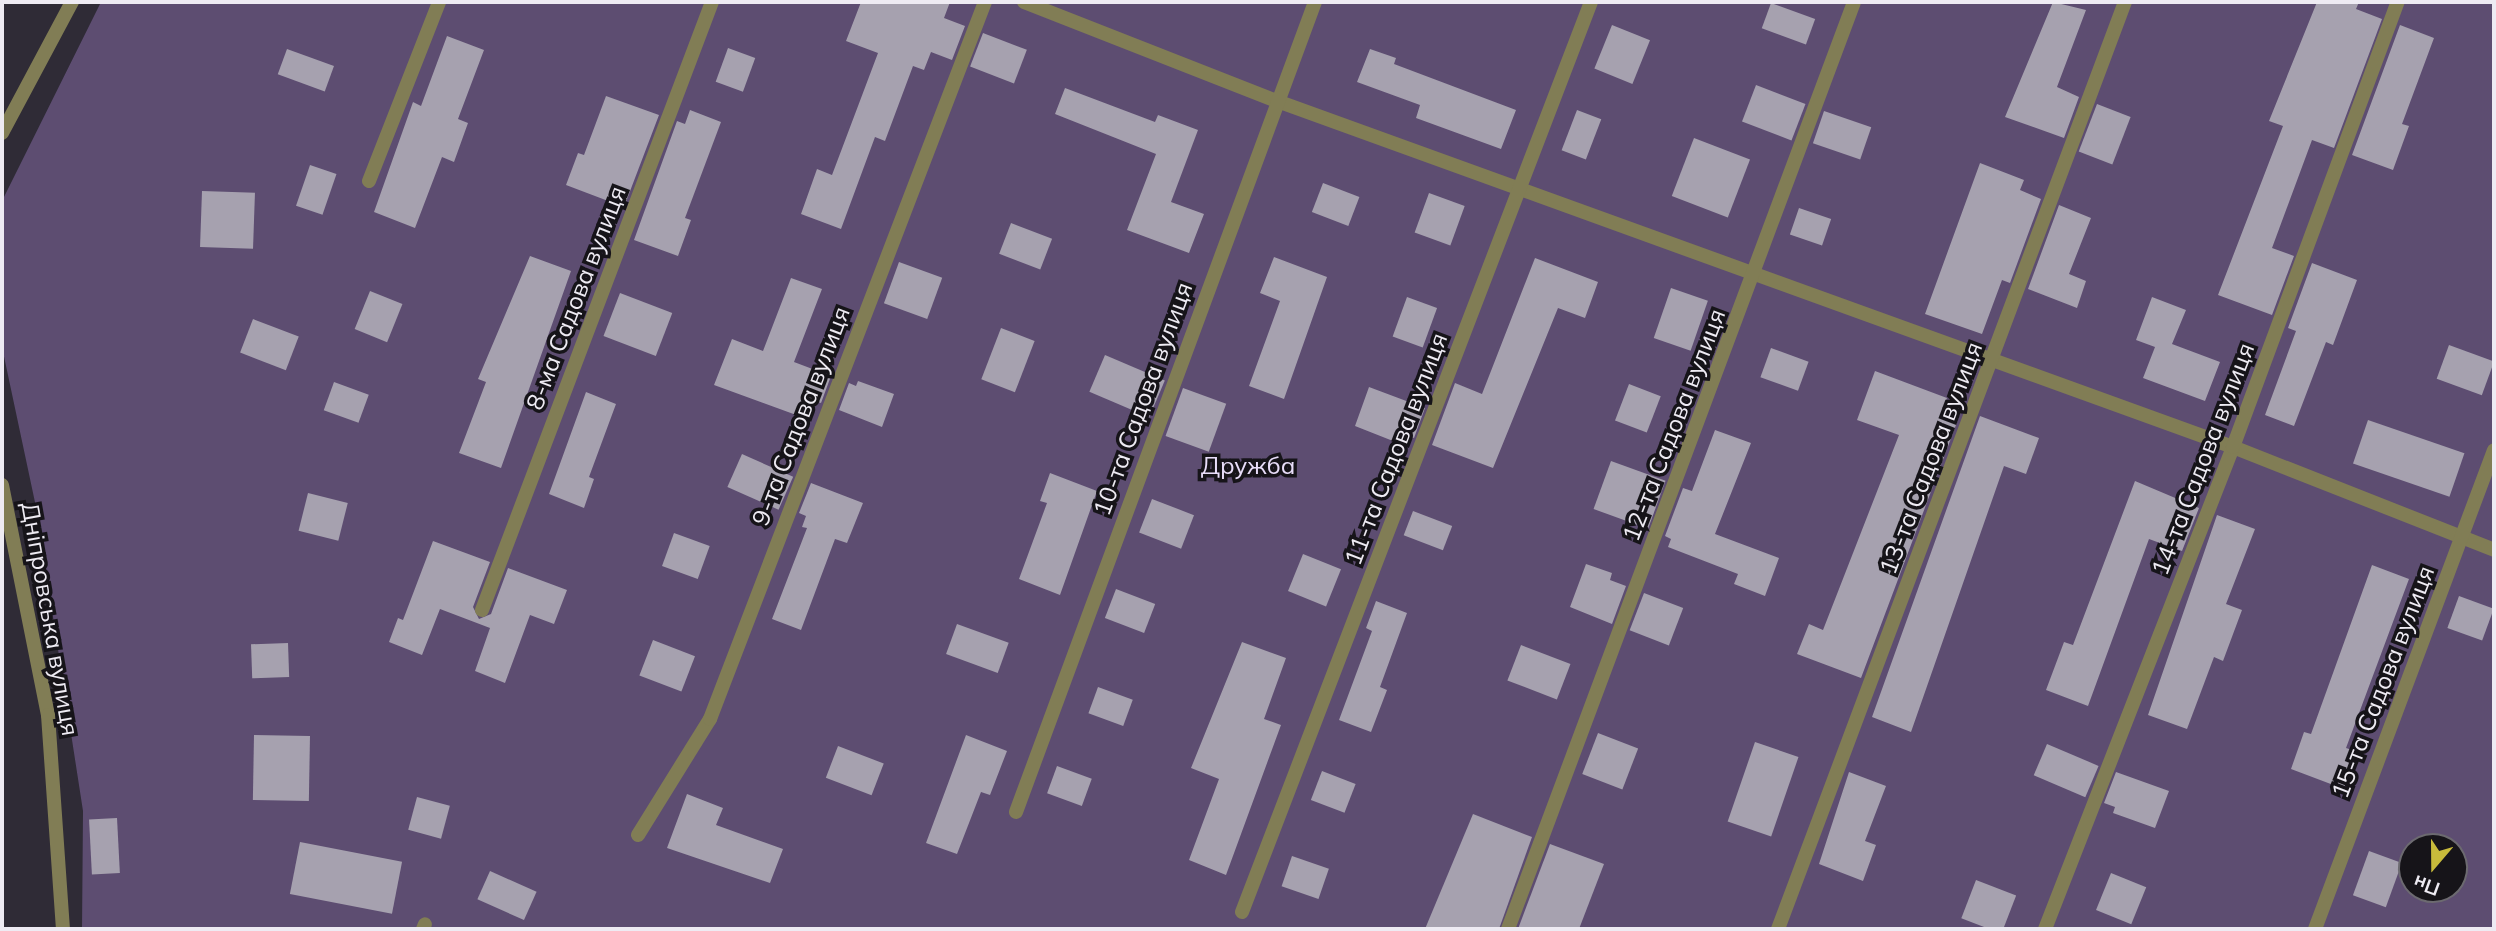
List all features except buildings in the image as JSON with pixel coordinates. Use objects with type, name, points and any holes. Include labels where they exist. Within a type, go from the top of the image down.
[{"type":"street","points":[[2,133],[72,2]]},
{"type":"street","points":[[369,181],[439,2]]},
{"type":"street","name":"8-ма Садова вулиця","points":[[482,610],[712,2]]},
{"type":"street","name":"9-та Садова вулиця","points":[[638,835],[710,719],[985,2]]},
{"type":"street","points":[[1024,2],[1046,6],[1277,101],[1521,186],[2234,447],[2494,550]]},
{"type":"street","name":"10-та Садова вулиця","points":[[1016,812],[1315,2]]},
{"type":"street","name":"11-та Садова вулиця","points":[[1242,912],[1591,2]]},
{"type":"street","name":"12-та Садова вулиця","points":[[1508,929],[1756,272],[1854,2]]},
{"type":"street","name":"13-та Садова вулиця","points":[[1778,929],[2125,2]]},
{"type":"street","name":"14-та Садова вулиця","points":[[2045,929],[2234,447],[2398,2]]},
{"type":"street","name":"15-та Садова вулиця","points":[[2315,929],[2494,450]]},
{"type":"street","name":"Дніпровська вулиця","points":[[2,485],[48,715],[63,929]]},
{"type":"green space","name":"Дружба","points":[[101,2],[2494,2],[2494,929],[82,929],[83,811],[36,507],[2,347],[2,201]]}]
